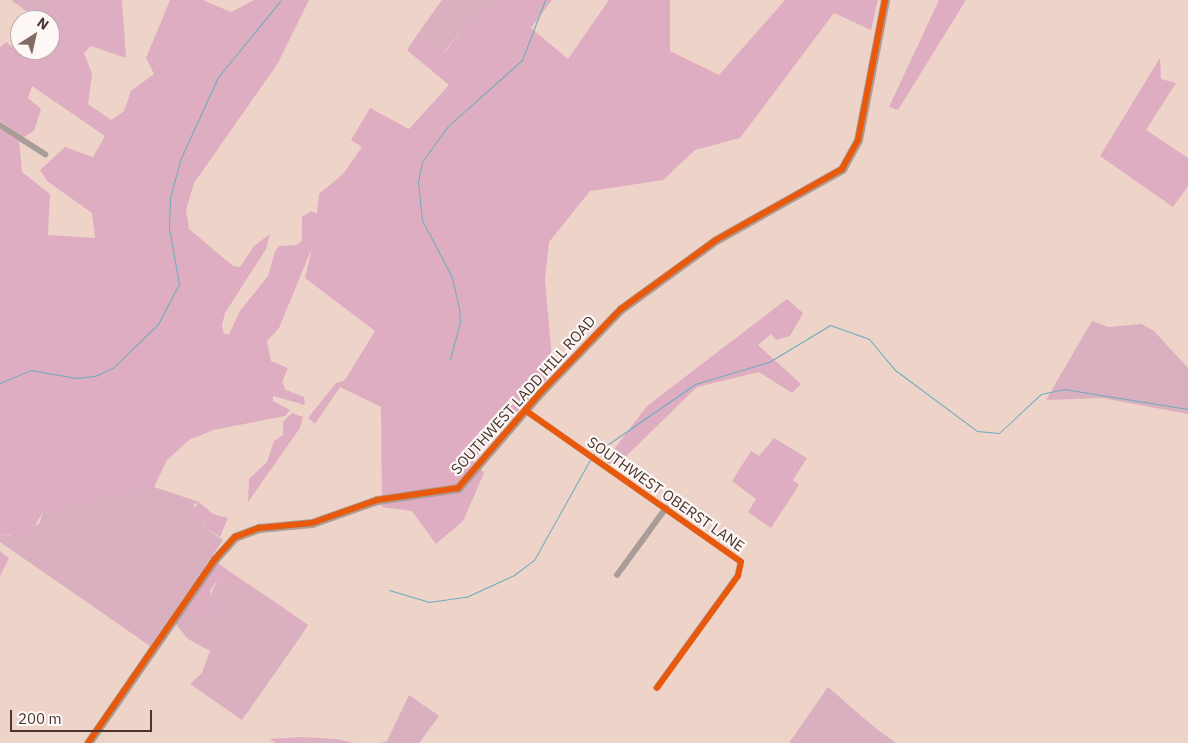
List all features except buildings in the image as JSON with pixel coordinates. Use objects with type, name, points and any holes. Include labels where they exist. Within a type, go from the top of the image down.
[{"type":"street","name":"SOUTHWEST LADD HILL ROAD","points":[[88,743],[232,540],[251,530],[319,521],[377,500],[453,490],[470,478],[525,410],[603,325],[642,293],[716,240],[818,185],[846,164],[859,135],[885,0]]},
{"type":"street","points":[[0,124],[45,154]]},
{"type":"street","name":"SOUTHWEST OBERST LANE","points":[[525,410],[738,558],[743,567],[657,688]]},
{"type":"street","points":[[617,575],[666,508]]},
{"type":"shaded area","points":[[11,0],[47,0],[41,10],[25,10]]},
{"type":"shaded area","points":[[47,0],[122,0],[126,58],[91,46],[84,53],[92,74],[88,104],[111,120],[124,111],[131,91],[154,74],[146,58],[170,0],[203,0],[231,12],[254,0],[309,0],[278,63],[194,183],[186,210],[189,229],[233,266],[240,267],[254,246],[270,234],[266,249],[225,313],[222,325],[224,334],[229,334],[240,311],[268,276],[275,252],[279,246],[297,245],[302,240],[302,217],[311,211],[317,214],[319,194],[343,174],[362,147],[351,140],[370,108],[409,129],[449,85],[407,50],[419,32],[444,53],[468,23],[501,0],[552,0],[531,28],[568,59],[609,0],[670,0],[670,51],[719,75],[785,0],[878,0],[871,30],[834,13],[740,138],[695,150],[663,180],[590,191],[549,242],[545,279],[553,372],[472,460],[484,473],[463,521],[436,544],[412,511],[382,507],[381,407],[340,387],[315,424],[308,418],[336,383],[345,380],[375,331],[305,278],[312,248],[279,328],[267,341],[271,361],[288,368],[282,382],[286,390],[304,397],[305,405],[273,396],[273,401],[290,410],[285,416],[213,430],[189,440],[167,460],[154,487],[43,512],[31,532],[22,537],[0,534],[0,129],[19,141],[22,172],[50,194],[48,235],[95,238],[92,213],[47,181],[40,170],[65,147],[93,157],[105,136],[32,86],[28,98],[41,109],[34,131],[24,137],[0,121],[0,47],[6,42],[10,45],[10,60],[60,60],[60,10],[40,10]]},
{"type":"shaded area","points":[[442,0],[501,0],[468,23],[443,53],[419,32]]},
{"type":"shaded area","points":[[939,0],[966,0],[898,110],[889,107]]},
{"type":"shaded area","points":[[1160,58],[1161,79],[1176,83],[1146,130],[1188,158],[1188,186],[1173,207],[1100,156]]},
{"type":"shaded area","points":[[787,299],[803,313],[790,336],[776,340],[771,334],[758,345],[801,384],[792,393],[759,372],[697,387],[615,467],[605,461],[647,406]]},
{"type":"shaded area","points":[[1092,321],[1109,327],[1141,324],[1153,330],[1188,368],[1188,414],[1102,398],[1046,400]]},
{"type":"shaded area","points":[[292,413],[303,417],[300,428],[248,502],[249,479],[267,462],[274,441],[283,435],[283,422]]},
{"type":"shaded area","points":[[774,438],[807,458],[793,480],[799,485],[771,528],[748,512],[756,499],[732,481],[751,451],[759,456]]},
{"type":"shaded area","points":[[154,487],[199,502],[193,505],[206,521],[203,527],[223,540],[150,646],[0,542],[0,534],[9,536],[39,524],[43,512]]},
{"type":"shaded area","points":[[199,502],[213,514],[228,518],[220,537],[203,527],[206,521],[192,511]]},
{"type":"shaded area","points":[[0,551],[9,558],[0,576]]},
{"type":"shaded area","points":[[216,562],[248,584],[218,579],[210,591],[214,611],[201,618],[193,606],[186,615],[182,612]]},
{"type":"shaded area","points":[[218,579],[248,584],[275,602],[279,613],[303,633],[242,720],[190,684],[202,673],[210,651],[188,639],[175,623],[182,612],[209,598]]},
{"type":"shaded area","points":[[275,602],[308,625],[303,633],[279,613]]},
{"type":"shaded area","points":[[828,687],[874,727],[896,743],[789,743]]},
{"type":"shaded area","points":[[409,695],[439,716],[419,743],[381,743],[387,741]]},
{"type":"shaded area","points":[[302,737],[336,739],[354,743],[312,743]]},
{"type":"shaded area","points":[[302,737],[312,743],[276,743],[270,739]]},
{"type":"waterway","points":[[0,383],[30,370],[76,378],[95,376],[114,367],[158,324],[179,284],[169,228],[170,198],[180,160],[218,77],[281,0]]},
{"type":"waterway","points":[[450,359],[460,322],[459,308],[452,277],[422,220],[418,182],[422,162],[448,126],[522,60],[545,0]]},
{"type":"waterway","points":[[594,454],[695,384],[769,362],[830,325],[869,339],[895,370],[977,431],[999,433],[1041,394],[1064,389],[1188,409]]},
{"type":"waterway","points":[[389,590],[429,602],[466,597],[514,575],[534,560],[590,460]]},
{"type":"cycle path","points":[[88,743],[215,559],[235,537],[259,528],[312,523],[377,500],[458,488],[541,392],[621,309],[716,240],[842,169],[858,140],[885,0]]},
{"type":"cycle path","points":[[525,410],[741,562],[738,576],[657,688]]}]
